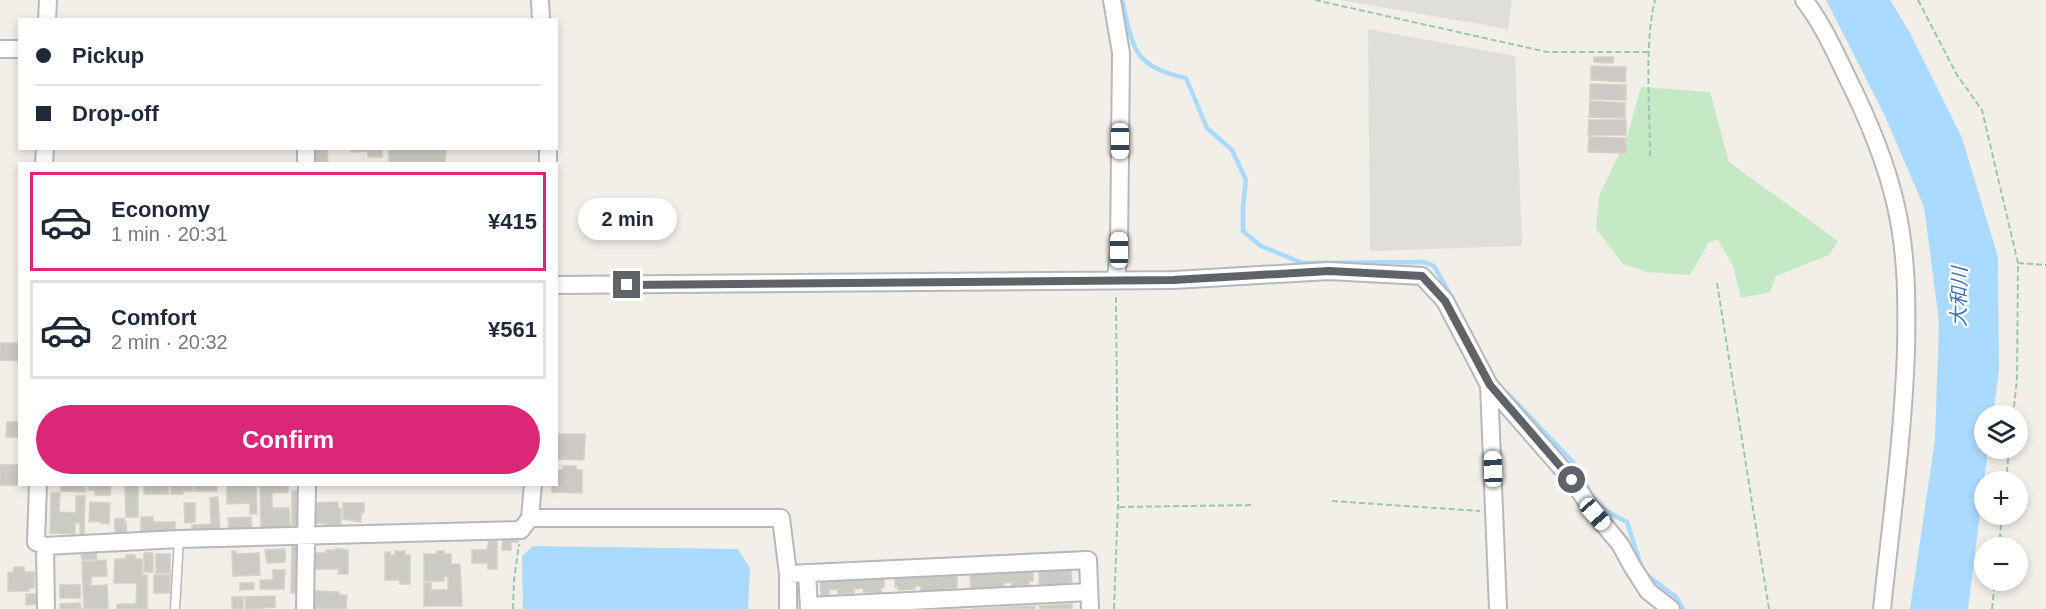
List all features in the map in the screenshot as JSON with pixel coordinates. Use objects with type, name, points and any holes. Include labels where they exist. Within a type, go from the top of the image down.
[{"type":"street","points":[[47,18],[48,0]]},
{"type":"street","points":[[540,0],[541,18]]},
{"type":"street","points":[[1112,0],[1121,54],[1119,250],[1116,279]]},
{"type":"street","points":[[1804,0],[1834,49],[1858,98],[1883,159],[1896,207],[1906,275],[1904,395],[1882,609]]},
{"type":"street","points":[[0,49],[18,49]]},
{"type":"street","points":[[558,285],[1173,280],[1329,271],[1422,276],[1445,301],[1490,385],[1572,480],[1595,514],[1620,544],[1648,591],[1671,609]]},
{"type":"street","points":[[1490,385],[1498,609]]},
{"type":"street","points":[[38,486],[36,542],[45,546],[526,524],[781,518],[788,574],[788,609]]},
{"type":"street","points":[[305,609],[307,486]]},
{"type":"street","points":[[526,524],[533,486]]},
{"type":"street","points":[[45,546],[46,609]]},
{"type":"street","points":[[788,574],[1088,560],[1090,609]]},
{"type":"street","points":[[807,573],[809,608],[1089,592]]},
{"type":"lane","points":[[175,609],[179,539]]},
{"type":"path","points":[[1315,0],[1547,52],[1649,52]]},
{"type":"path","points":[[1650,156],[1649,52],[1655,0]]},
{"type":"path","points":[[1918,0],[1957,75],[1982,110],[2019,263],[2017,378],[2014,405]]},
{"type":"path","points":[[2019,263],[2046,265]]},
{"type":"path","points":[[1114,609],[1118,507],[1116,279]]},
{"type":"path","points":[[1717,283],[1769,609]]},
{"type":"path","points":[[1332,501],[1494,511]]},
{"type":"path","points":[[1118,507],[1254,505]]},
{"type":"path","points":[[513,609],[514,580],[526,524]]},
{"type":"path","points":[[1992,609],[1994,591]]},
{"type":"shaded area","points":[[1340,0],[1512,0],[1508,29]]},
{"type":"shaded area","points":[[1368,29],[1515,56],[1522,246],[1370,251]]},
{"type":"green space","points":[[1641,87],[1710,92],[1729,162],[1838,241],[1829,255],[1776,276],[1770,292],[1741,298],[1733,266],[1718,240],[1709,242],[1690,275],[1647,272],[1623,264],[1596,229],[1599,196],[1627,137]]},
{"type":"water","name":"大和川","points":[[1826,0],[1890,0],[1909,31],[1962,138],[1998,257],[1999,370],[1994,405],[1974,405],[1974,459],[1987,459],[1985,471],[1974,471],[1974,525],[1978,525],[1977,537],[1974,537],[1974,561],[1968,609],[1910,609],[1935,440],[1939,321],[1924,207],[1884,114]]},
{"type":"water","points":[[533,546],[738,549],[750,568],[748,609],[523,609],[522,556]]},
{"type":"building","points":[[1594,57],[1614,57],[1613,63],[1594,62]]},
{"type":"building","points":[[1591,66],[1626,67],[1625,82],[1591,80]]},
{"type":"building","points":[[1590,84],[1626,85],[1626,100],[1590,99]]},
{"type":"building","points":[[1590,101],[1625,103],[1625,118],[1589,117]]},
{"type":"building","points":[[1589,120],[1626,120],[1626,135],[1588,135]]},
{"type":"building","points":[[1589,137],[1626,138],[1626,153],[1588,152]]},
{"type":"building","points":[[327,150],[328,162],[309,162],[309,151]]},
{"type":"building","points":[[351,150],[382,150],[382,157],[368,157],[368,151],[351,152]]},
{"type":"building","points":[[389,150],[446,150],[445,162],[389,162]]},
{"type":"building","points":[[0,343],[18,343],[18,361],[0,360]]},
{"type":"building","points":[[7,422],[18,422],[18,437],[6,437]]},
{"type":"building","points":[[558,434],[585,434],[584,460],[558,459]]},
{"type":"building","points":[[0,465],[18,465],[18,485],[0,485]]},
{"type":"building","points":[[563,466],[576,466],[576,470],[582,470],[582,493],[552,492],[552,486],[558,486],[558,470],[563,470]]},
{"type":"building","points":[[61,486],[85,486],[85,492],[61,491]]},
{"type":"building","points":[[88,486],[111,486],[110,495],[95,495],[95,490],[88,490]]},
{"type":"building","points":[[125,486],[138,486],[138,517],[126,517]]},
{"type":"building","points":[[144,486],[169,486],[168,494],[144,494]]},
{"type":"building","points":[[171,486],[193,486],[193,491],[171,494]]},
{"type":"building","points":[[195,486],[217,486],[217,491],[195,491]]},
{"type":"building","points":[[227,486],[256,486],[257,514],[250,514],[250,503],[227,504]]},
{"type":"building","points":[[260,486],[288,486],[288,492],[272,493],[272,508],[289,508],[290,528],[261,530]]},
{"type":"building","points":[[292,491],[303,491],[303,527],[292,527]]},
{"type":"building","points":[[51,493],[60,493],[59,512],[76,513],[76,496],[85,496],[84,535],[80,535],[80,523],[75,523],[75,534],[50,533]]},
{"type":"building","points":[[218,497],[220,534],[192,535],[192,525],[211,524],[210,498]]},
{"type":"building","points":[[90,502],[110,503],[109,524],[100,523],[100,521],[89,522]]},
{"type":"building","points":[[338,502],[338,508],[341,508],[341,526],[327,527],[327,524],[313,523],[313,503]]},
{"type":"building","points":[[184,503],[195,503],[195,522],[185,523]]},
{"type":"building","points":[[343,503],[364,503],[361,522],[343,519]]},
{"type":"building","points":[[141,517],[153,517],[153,522],[175,522],[175,536],[141,536]]},
{"type":"building","points":[[251,517],[252,529],[229,533],[228,518]]},
{"type":"building","points":[[124,518],[127,537],[115,537],[115,519]]},
{"type":"building","points":[[503,536],[518,536],[518,542],[511,542],[511,550],[502,550]]},
{"type":"building","points":[[489,541],[497,541],[497,569],[488,569],[488,563],[472,563],[472,550],[487,550]]},
{"type":"building","points":[[292,546],[300,546],[299,593],[291,593]]},
{"type":"building","points":[[336,548],[348,550],[348,574],[338,574],[339,569],[315,569],[315,553],[326,553],[326,550],[336,550]]},
{"type":"building","points":[[285,549],[285,562],[267,563],[265,550]]},
{"type":"building","points":[[232,551],[236,551],[236,554],[259,553],[260,575],[233,576]]},
{"type":"building","points":[[395,551],[405,551],[405,555],[410,555],[410,584],[400,584],[400,580],[385,580],[385,552],[395,555]]},
{"type":"building","points":[[437,551],[451,554],[451,564],[460,564],[462,606],[424,606],[424,583],[431,583],[431,590],[448,590],[448,576],[444,576],[444,581],[424,581],[424,554],[437,554]]},
{"type":"building","points":[[96,553],[97,559],[82,560],[81,554]]},
{"type":"building","points":[[144,553],[153,553],[153,572],[144,572]]},
{"type":"building","points":[[156,554],[170,554],[170,573],[156,573]]},
{"type":"building","points":[[126,555],[135,555],[135,559],[142,559],[142,575],[147,575],[147,609],[117,609],[117,604],[136,604],[137,583],[114,583],[115,559],[126,559]]},
{"type":"building","points":[[106,560],[107,576],[91,577],[91,586],[107,585],[108,609],[84,609],[82,562]]},
{"type":"building","points":[[14,567],[24,567],[24,572],[34,572],[34,588],[29,588],[29,591],[8,591],[8,572],[13,573]]},
{"type":"building","points":[[273,570],[285,570],[284,589],[260,589],[260,580],[273,580]]},
{"type":"building","points":[[1071,570],[1072,589],[1039,586],[1039,571]]},
{"type":"building","points":[[1033,572],[1033,581],[1029,581],[1029,585],[1012,586],[1012,582],[1004,583],[1004,587],[996,587],[996,591],[971,594],[970,574]]},
{"type":"building","points":[[154,575],[170,575],[170,593],[154,593]]},
{"type":"building","points":[[957,575],[957,589],[945,589],[945,595],[921,594],[921,586],[915,586],[915,589],[898,590],[898,586],[895,587],[895,577]]},
{"type":"building","points":[[884,577],[881,597],[872,597],[872,592],[863,592],[863,588],[854,589],[854,593],[838,594],[838,589],[829,590],[830,597],[821,598],[820,581]]},
{"type":"building","points":[[240,583],[254,583],[254,589],[240,590]]},
{"type":"building","points":[[60,585],[80,585],[80,598],[60,598]]},
{"type":"building","points":[[313,591],[339,592],[339,595],[347,595],[346,609],[310,609]]},
{"type":"building","points":[[26,594],[36,594],[37,604],[26,605]]},
{"type":"building","points":[[275,596],[275,607],[246,609],[245,597]]},
{"type":"building","points":[[232,597],[243,597],[243,609],[232,609]]},
{"type":"building","points":[[80,603],[81,609],[60,609],[60,604]]},
{"type":"building","points":[[1072,604],[1072,609],[1040,609],[1039,606]]},
{"type":"building","points":[[1035,606],[1035,609],[972,609]]},
{"type":"waterway","points":[[1122,0],[1129,31],[1138,53],[1155,68],[1186,78],[1207,128],[1232,150],[1246,180],[1243,231],[1261,246],[1302,263],[1424,262],[1434,266],[1453,299]]},
{"type":"waterway","points":[[1508,394],[1573,462],[1596,502],[1606,511],[1627,522],[1643,572],[1676,597],[1683,609]]},
{"type":"route","points":[[627,285],[1173,280],[1329,271],[1422,276],[1445,301],[1490,385],[1572,480]]}]
